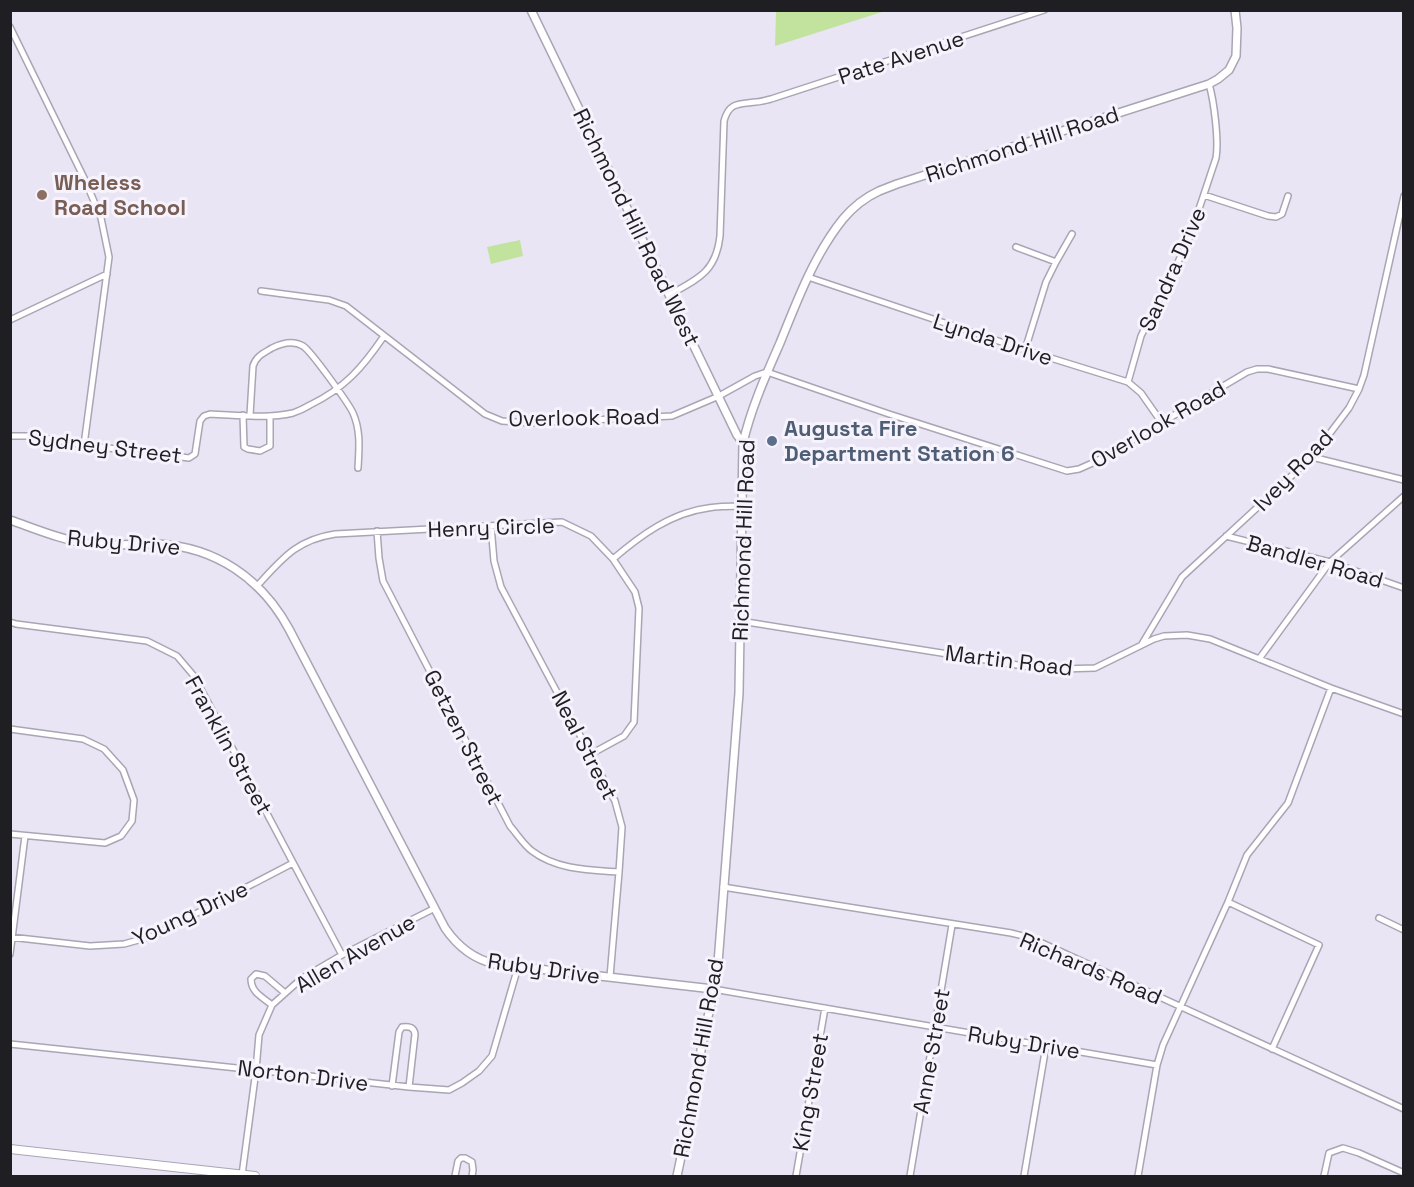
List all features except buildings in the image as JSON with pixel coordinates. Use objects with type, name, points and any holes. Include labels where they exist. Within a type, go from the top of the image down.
[{"type":"main road","points":[[10,1149],[255,1176]]},
{"type":"street","name":"Richmond Hill Road West","points":[[531,10],[742,442]]},
{"type":"street","name":"Pate Avenue","points":[[669,295],[699,278],[709,269],[718,248],[723,134],[725,117],[730,109],[737,104],[757,102],[782,95],[1044,10]]},
{"type":"street","name":"Richmond Hill Road","points":[[676,1176],[696,1090],[699,1059],[717,976],[737,712],[742,442],[767,372],[808,277],[842,220],[858,203],[870,195],[908,180],[1209,84],[1224,75],[1236,56],[1238,40],[1235,10]]},
{"type":"street","points":[[10,27],[85,180],[101,218],[109,256],[84,445]]},
{"type":"street","name":"Sandra Drive","points":[[1128,382],[1141,336],[1188,242],[1216,158],[1218,145],[1209,84]]},
{"type":"street","points":[[1204,195],[1276,217],[1282,214],[1288,196]]},
{"type":"street","name":"Ivey Road","points":[[1142,644],[1182,577],[1312,457],[1348,408],[1359,389],[1366,366],[1404,196]]},
{"type":"street","points":[[1025,350],[1046,282],[1072,234]]},
{"type":"street","points":[[1016,247],[1056,261]]},
{"type":"street","points":[[10,320],[107,274]]},
{"type":"street","name":"Lynda Drive","points":[[808,277],[1128,382],[1141,393],[1162,423]]},
{"type":"street","name":"Overlook Road","points":[[261,291],[329,300],[346,306],[485,414],[502,421],[531,423],[672,416],[767,372],[1067,471],[1098,461],[1247,372],[1257,369],[1268,369],[1359,389]]},
{"type":"street","points":[[270,416],[270,446],[260,452],[244,447],[243,415],[270,416],[295,412],[325,398],[348,381],[365,364],[384,336]]},
{"type":"street","points":[[250,415],[254,362],[261,354],[281,343],[303,346],[354,414],[359,430],[358,468]]},
{"type":"street","name":"Sydney Street","points":[[10,436],[32,436],[189,458],[195,454],[201,418],[210,414],[243,415]]},
{"type":"street","points":[[1312,457],[1404,480]]},
{"type":"street","points":[[1259,659],[1330,562],[1404,496]]},
{"type":"street","points":[[613,559],[637,538],[687,513],[708,508],[742,506]]},
{"type":"street","name":"Ruby Drive","points":[[10,520],[68,540],[87,544],[154,544],[195,550],[229,565],[257,585],[286,623],[449,934],[455,942],[475,957],[490,963],[519,967],[713,989],[1156,1065]]},
{"type":"street","name":"Henry Circle","points":[[257,585],[287,553],[304,543],[327,535],[562,522],[591,536],[613,559],[635,592],[639,608],[634,722],[624,736],[591,754]]},
{"type":"street","name":"Neal Street","points":[[491,526],[494,561],[501,587],[615,801],[622,827],[610,977]]},
{"type":"street","name":"Getzen Street","points":[[377,531],[383,581],[510,826],[531,851],[548,860],[572,869],[620,872]]},
{"type":"street","name":"Bandler Road","points":[[1226,536],[1330,562],[1404,588]]},
{"type":"street","name":"Martin Road","points":[[740,621],[1036,668],[1095,668],[1142,644],[1164,636],[1187,635],[1210,639],[1331,688],[1404,714]]},
{"type":"street","name":"Franklin Street","points":[[10,622],[147,641],[177,656],[194,676],[342,955]]},
{"type":"street","points":[[1138,1176],[1156,1065],[1162,1045],[1228,902],[1247,855],[1288,803],[1331,688]]},
{"type":"street","points":[[10,729],[83,739],[104,749],[123,770],[134,800],[132,821],[122,836],[105,843],[10,834]]},
{"type":"street","points":[[10,954],[25,836]]},
{"type":"street","name":"Young Drive","points":[[11,938],[90,946],[124,945],[153,936],[293,863]]},
{"type":"street","name":"Richards Road","points":[[723,887],[1031,938],[1404,1109]]},
{"type":"street","points":[[1228,902],[1319,945],[1272,1049]]},
{"type":"street","name":"Allen Avenue","points":[[242,1175],[259,1035],[272,1005],[302,979],[342,955],[435,908]]},
{"type":"street","points":[[1379,918],[1404,930]]},
{"type":"street","name":"Anne Street","points":[[910,1176],[952,925]]},
{"type":"street","name":"Norton Drive","points":[[10,1044],[410,1088],[448,1089],[462,1083],[479,1071],[492,1056],[519,967]]},
{"type":"street","points":[[272,1005],[251,987],[251,979],[256,974],[265,976],[285,993]]},
{"type":"street","name":"King Street","points":[[796,1176],[825,1008]]},
{"type":"street","points":[[392,1086],[399,1032],[402,1027],[406,1026],[415,1030],[416,1034],[410,1088]]},
{"type":"street","points":[[1024,1176],[1046,1046]]},
{"type":"street","points":[[1324,1176],[1329,1153],[1343,1148],[1404,1173]]},
{"type":"street","points":[[455,1176],[458,1161],[461,1158],[472,1162],[472,1176]]},
{"type":"green space","points":[[776,10],[885,11],[775,46]]},
{"type":"green space","points":[[520,240],[523,256],[491,264],[487,247]]},
{"type":"place","name":"Wheless Road School","points":[[42,195]]},
{"type":"place","name":"Augusta Fire Department Station 6","points":[[772,441]]}]
